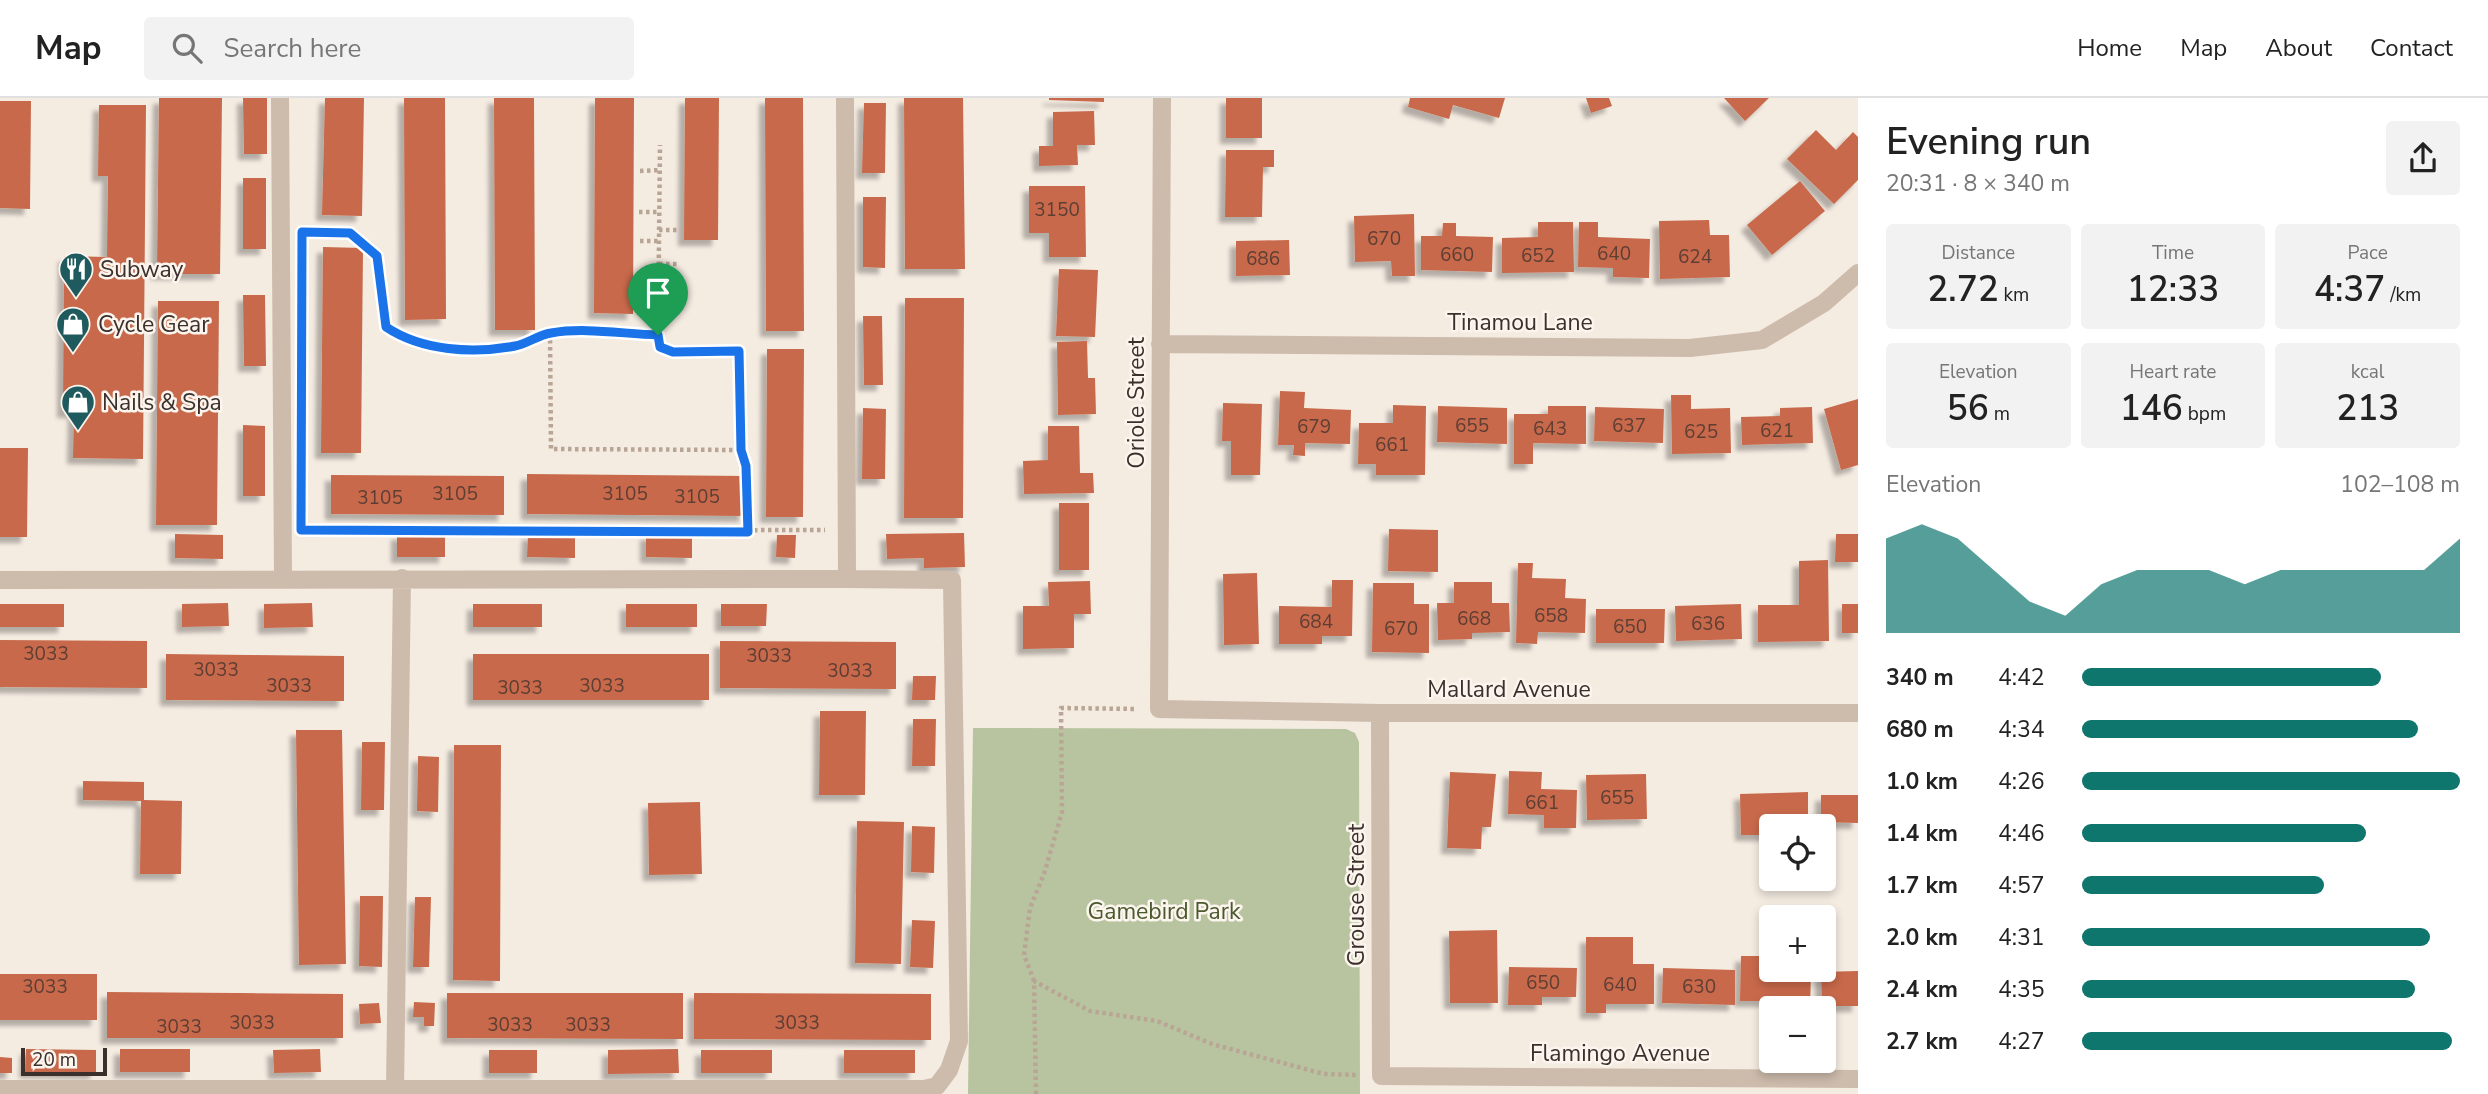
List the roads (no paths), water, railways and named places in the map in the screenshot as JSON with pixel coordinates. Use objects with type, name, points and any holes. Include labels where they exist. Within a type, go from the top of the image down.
[{"type":"street","points":[[280,98],[283,579]]},
{"type":"street","points":[[845,98],[848,579]]},
{"type":"street","name":"Oriole Street","points":[[1159,709],[1162,98]]},
{"type":"street","name":"Tinamou Lane","points":[[1160,344],[1690,348],[1762,340],[1824,303],[1858,272]]},
{"type":"street","points":[[395,1090],[402,578]]},
{"type":"street","points":[[0,580],[952,580],[959,1041],[950,1070],[937,1086],[924,1089],[0,1089]]},
{"type":"street","name":"Mallard Avenue","points":[[1159,709],[1380,713],[1858,713]]},
{"type":"street","name":"Grouse Street","points":[[1380,713],[1381,1076]]},
{"type":"street","name":"Flamingo Avenue","points":[[1381,1076],[1858,1079]]},
{"type":"place","name":"Subway","points":[[76,299]]},
{"type":"place","name":"Cycle Gear","points":[[73,354]]},
{"type":"place","name":"Nails & Spa","points":[[78,432]]},
{"type":"park label","name":"Gamebird Park","points":[[1164,911]]}]
